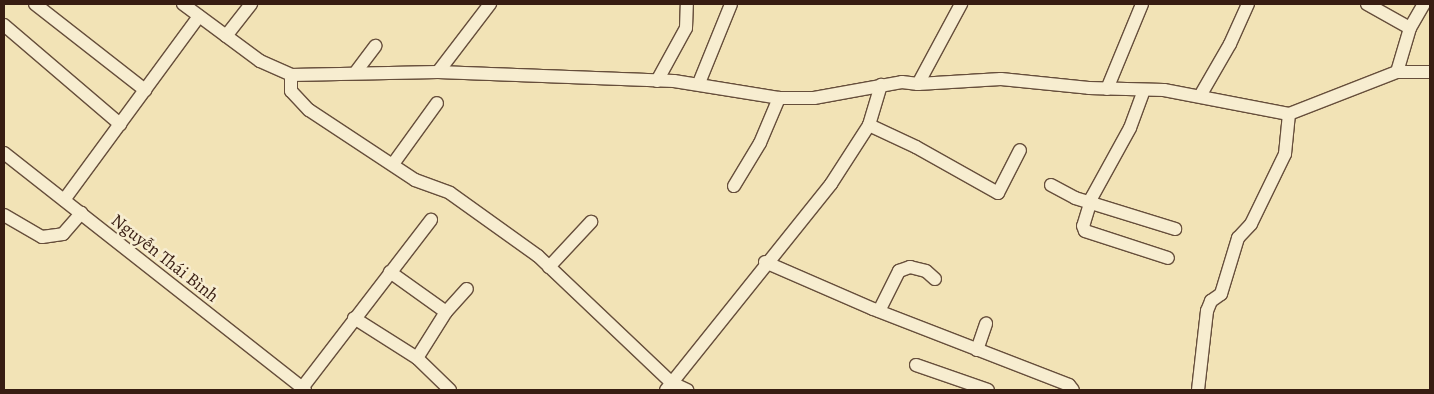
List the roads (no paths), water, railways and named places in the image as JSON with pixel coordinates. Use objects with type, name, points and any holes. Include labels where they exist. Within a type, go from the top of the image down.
[{"type":"street","points":[[35,4],[145,90]]},
{"type":"street","points":[[183,4],[260,61],[291,76],[438,72],[657,80],[699,83],[779,98],[814,98],[902,82],[918,84],[1001,79],[1200,96],[1289,114],[1397,72],[1430,72]]},
{"type":"street","points":[[226,36],[251,4]]},
{"type":"street","points":[[438,72],[490,4]]},
{"type":"street","points":[[657,80],[686,28],[687,4]]},
{"type":"street","points":[[699,83],[731,4]]},
{"type":"street","points":[[918,84],[961,4]]},
{"type":"street","points":[[1106,89],[1142,4]]},
{"type":"street","points":[[1200,96],[1230,44],[1248,4]]},
{"type":"street","points":[[1367,4],[1410,28]]},
{"type":"street","points":[[1397,72],[1410,28],[1424,4]]},
{"type":"street","points":[[64,200],[199,16]]},
{"type":"street","points":[[4,25],[120,124]]},
{"type":"street","points":[[355,73],[375,46]]},
{"type":"street","points":[[291,76],[291,91],[309,110],[415,180],[450,193],[550,267],[669,387],[687,390]]},
{"type":"street","points":[[669,387],[766,262],[831,184],[869,125],[880,85]]},
{"type":"street","points":[[1144,90],[1130,128],[1090,203],[1082,226],[1085,231],[1168,258]]},
{"type":"street","points":[[734,186],[760,143],[779,98]]},
{"type":"street","points":[[393,164],[437,103]]},
{"type":"street","points":[[1198,390],[1207,311],[1211,301],[1221,294],[1238,238],[1251,224],[1285,154],[1289,114]]},
{"type":"street","points":[[869,125],[916,147],[998,193],[1020,150]]},
{"type":"street","name":"Nguyễn Thái Bình","points":[[4,153],[304,389]]},
{"type":"street","points":[[1052,185],[1090,203],[1175,229]]},
{"type":"street","points":[[4,215],[42,237],[63,234],[81,213]]},
{"type":"street","points":[[304,389],[354,318],[431,220]]},
{"type":"street","points":[[550,267],[591,222]]},
{"type":"street","points":[[766,262],[879,311],[1069,385],[1073,390]]},
{"type":"street","points":[[879,311],[899,271],[910,267],[926,271],[936,279]]},
{"type":"street","points":[[390,272],[446,312]]},
{"type":"street","points":[[417,358],[446,312],[467,289]]},
{"type":"street","points":[[354,318],[417,358],[450,390]]},
{"type":"street","points":[[977,350],[986,324]]},
{"type":"street","points":[[916,365],[988,390]]}]
